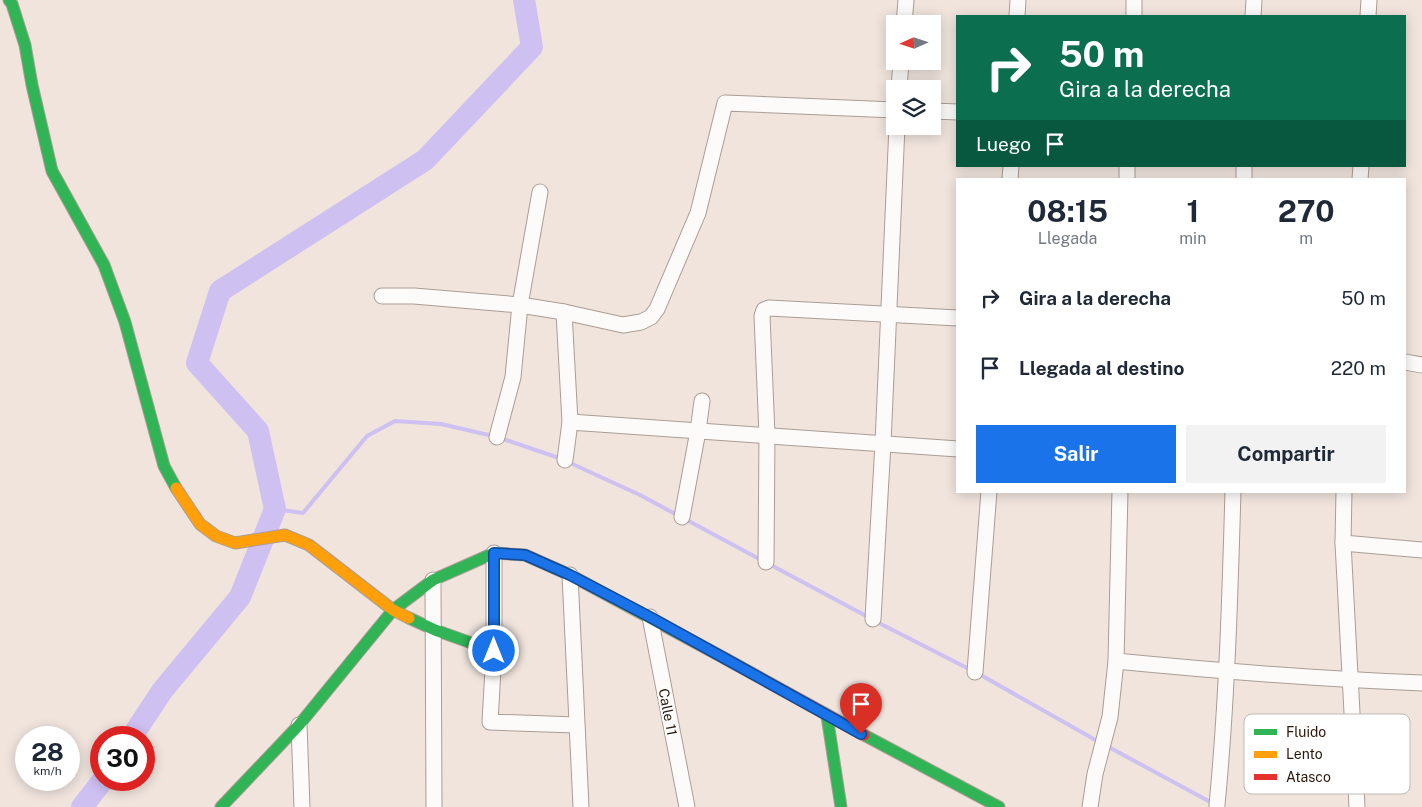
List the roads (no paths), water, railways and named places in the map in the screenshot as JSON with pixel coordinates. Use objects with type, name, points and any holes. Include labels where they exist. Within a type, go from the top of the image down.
[{"type":"street","points":[[9,0],[25,45],[52,171],[104,265],[125,322],[164,466],[180,496],[200,524],[216,536],[235,543],[285,535],[309,544],[393,610],[435,630],[494,651]]},
{"type":"street","points":[[905,15],[906,0]]},
{"type":"street","points":[[1017,15],[1018,0]]},
{"type":"street","points":[[1134,0],[1134,15]]},
{"type":"street","points":[[1253,15],[1254,0]]},
{"type":"street","points":[[1368,15],[1369,0]]},
{"type":"street","points":[[382,296],[414,296],[520,306],[564,312],[624,325],[641,322],[651,317],[657,309],[698,213],[724,103],[886,110]]},
{"type":"street","points":[[941,112],[956,112]]},
{"type":"street","points":[[873,619],[890,315],[897,135]]},
{"type":"street","points":[[497,437],[513,377],[520,306],[540,192]]},
{"type":"street","points":[[766,562],[767,436],[762,316],[764,310],[769,308],[956,318]]},
{"type":"street","points":[[564,312],[570,422],[565,460]]},
{"type":"street","points":[[1406,362],[1422,365]]},
{"type":"street","points":[[682,517],[702,401]]},
{"type":"street","points":[[570,422],[956,448]]},
{"type":"street","points":[[975,672],[989,493]]},
{"type":"street","points":[[1090,807],[1095,774],[1110,717],[1116,661],[1120,493]]},
{"type":"street","points":[[1217,806],[1224,733],[1233,493]]},
{"type":"street","points":[[1344,493],[1343,543],[1352,714]]},
{"type":"street","points":[[1343,543],[1422,550]]},
{"type":"street","points":[[494,553],[494,651],[490,722],[576,725]]},
{"type":"street","points":[[221,807],[299,725],[393,610],[434,580],[494,553],[525,555],[570,575],[650,617],[826,716],[999,807]]},
{"type":"street","points":[[570,575],[581,807]]},
{"type":"street","points":[[434,580],[434,807]]},
{"type":"street","name":"Calle 11","points":[[650,617],[687,807]]},
{"type":"street","points":[[1116,661],[1227,672],[1422,683]]},
{"type":"street","points":[[826,716],[842,807]]},
{"type":"street","points":[[299,725],[302,807]]},
{"type":"street","points":[[1356,794],[1357,807]]},
{"type":"waterway","points":[[139,726],[162,691],[240,597],[275,509],[258,431],[197,363],[220,291],[425,160],[532,47],[524,0]]},
{"type":"waterway","points":[[275,509],[303,513],[367,436],[395,421],[441,424],[493,436]]},
{"type":"waterway","points":[[500,438],[562,459]]},
{"type":"waterway","points":[[568,462],[640,495],[679,516]]},
{"type":"waterway","points":[[685,519],[763,561]]},
{"type":"waterway","points":[[769,564],[868,617]]},
{"type":"waterway","points":[[877,622],[971,670]]},
{"type":"waterway","points":[[979,674],[1099,742]]},
{"type":"waterway","points":[[1105,745],[1214,804]]},
{"type":"waterway","points":[[82,807],[94,791]]}]
